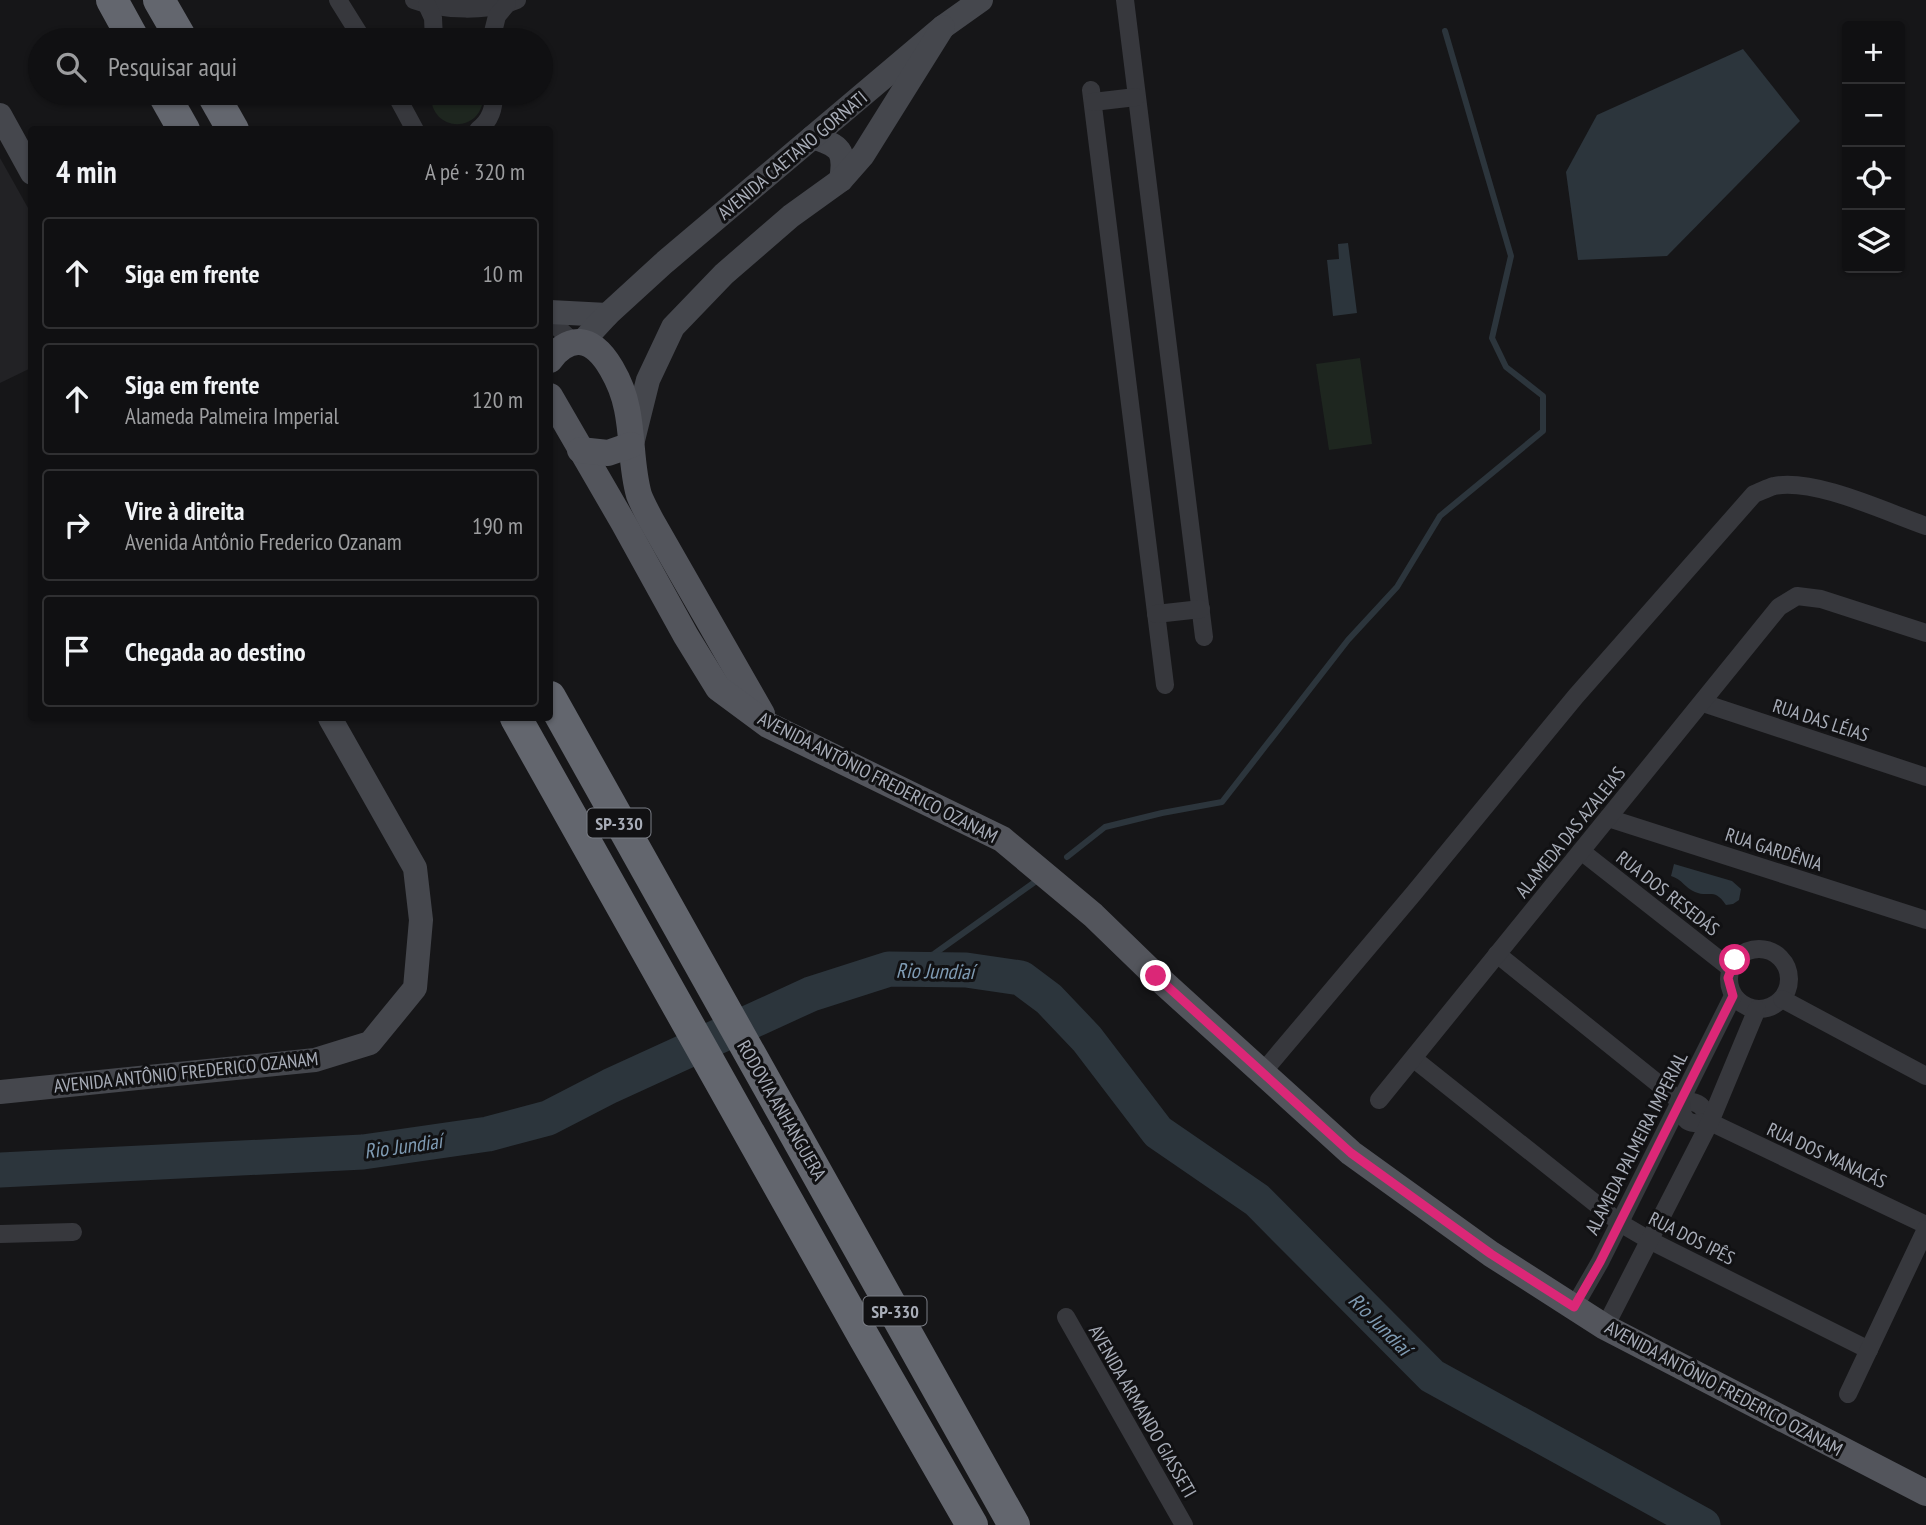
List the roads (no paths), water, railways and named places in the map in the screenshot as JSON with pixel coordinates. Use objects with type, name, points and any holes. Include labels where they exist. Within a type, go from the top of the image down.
[{"type":"highway","points":[[112,0],[127,28]]},
{"type":"highway","points":[[159,0],[175,28]]},
{"type":"highway","points":[[170,105],[182,126]]},
{"type":"highway","points":[[219,105],[231,126]]},
{"type":"highway","name":"RODOVIA ANHANGUERA","points":[[553,702],[1014,1525]]},
{"type":"highway","name":"RODOVIA ANHANGUERA","points":[[518,721],[972,1525]]},
{"type":"main road","name":"AVENIDA CAETANO GORNATI","points":[[577,342],[665,262],[943,27],[981,0]]},
{"type":"main road","points":[[631,445],[648,380],[673,327],[724,274],[790,216],[841,180],[863,155],[943,27]]},
{"type":"main road","points":[[0,116],[28,166]]},
{"type":"main road","points":[[813,137],[840,149],[844,163],[841,180]]},
{"type":"main road","points":[[553,312],[607,315]]},
{"type":"main road","points":[[553,357],[561,349],[577,342],[590,344],[602,354],[613,372],[627,408],[640,496],[768,725]]},
{"type":"main road","name":"AVENIDA ANTÔNIO FREDERICO OZANAM","points":[[553,401],[718,688],[768,725],[1002,839],[1058,884],[1351,1153],[1491,1254],[1605,1327],[1926,1493]]},
{"type":"main road","points":[[580,450],[608,453],[631,445]]},
{"type":"main road","points":[[650,571],[662,575],[677,566]]},
{"type":"main road","name":"AVENIDA ANTÔNIO FREDERICO OZANAM","points":[[0,1092],[315,1060],[370,1042],[415,988],[421,920],[415,868],[332,721]]},
{"type":"street","points":[[338,0],[356,28]]},
{"type":"street","points":[[1125,0],[1204,637]]},
{"type":"street","points":[[420,2],[454,7],[512,2]]},
{"type":"street","points":[[420,2],[433,18],[433,28]]},
{"type":"street","points":[[494,28],[497,16],[512,2]]},
{"type":"street","points":[[1136,97],[1092,96],[1165,685]]},
{"type":"street","points":[[403,105],[413,126]]},
{"type":"street","points":[[482,126],[490,117],[494,105]]},
{"type":"street","points":[[553,322],[577,342]]},
{"type":"street","points":[[1262,1073],[1415,893],[1576,695],[1754,495],[1773,486],[1811,488],[1926,526]]},
{"type":"street","name":"ALAMEDA DAS AZALEIAS","points":[[1379,1101],[1779,607],[1797,596],[1821,599],[1926,634]]},
{"type":"street","points":[[1156,614],[1201,609]]},
{"type":"street","name":"RUA DAS LÉIAS","points":[[1703,704],[1926,776]]},
{"type":"street","name":"RUA GARDÊNIA","points":[[1608,818],[1926,920]]},
{"type":"street","name":"RUA DOS RESEDÁS","points":[[1581,851],[1730,968]]},
{"type":"street","points":[[1751,949],[1770,950],[1779,956],[1789,972],[1787,991],[1782,999],[1766,1009],[1747,1007],[1733,996],[1728,978],[1730,968],[1735,960],[1751,949]]},
{"type":"street","name":"RUA DOS MANACÁS","points":[[1497,954],[1681,1102],[1686,1121],[1694,1124],[1710,1122],[1926,1227]]},
{"type":"street","name":"ALAMEDA PALMEIRA IMPERIAL","points":[[1574,1307],[1733,996]]},
{"type":"street","points":[[1782,999],[1926,1076]]},
{"type":"street","points":[[1605,1327],[1710,1122],[1756,1009]]},
{"type":"street","name":"RUA DOS IPÊS","points":[[1414,1059],[1619,1223],[1869,1350]]},
{"type":"street","points":[[1847,1394],[1926,1227]]},
{"type":"street","points":[[0,1234],[74,1232]]},
{"type":"street","name":"AVENIDA ARMANDO GIASSETI","points":[[1066,1317],[1184,1525]]},
{"type":"waterway","points":[[1067,857],[1105,827],[1222,802],[1348,640],[1397,587],[1440,516],[1543,431],[1543,396],[1506,367],[1492,338],[1511,256],[1445,31]]},
{"type":"waterway","points":[[889,969],[934,954],[1039,879]]},
{"type":"waterway","name":"Rio Jundiaí","points":[[0,1170],[363,1152],[488,1134],[548,1118],[610,1086],[811,994],[889,969],[966,970],[1021,978],[1049,999],[1087,1039],[1158,1132],[1257,1200],[1432,1376],[1703,1525]]},
{"type":"waterway","points":[[1681,1525],[1684,1514]]}]
